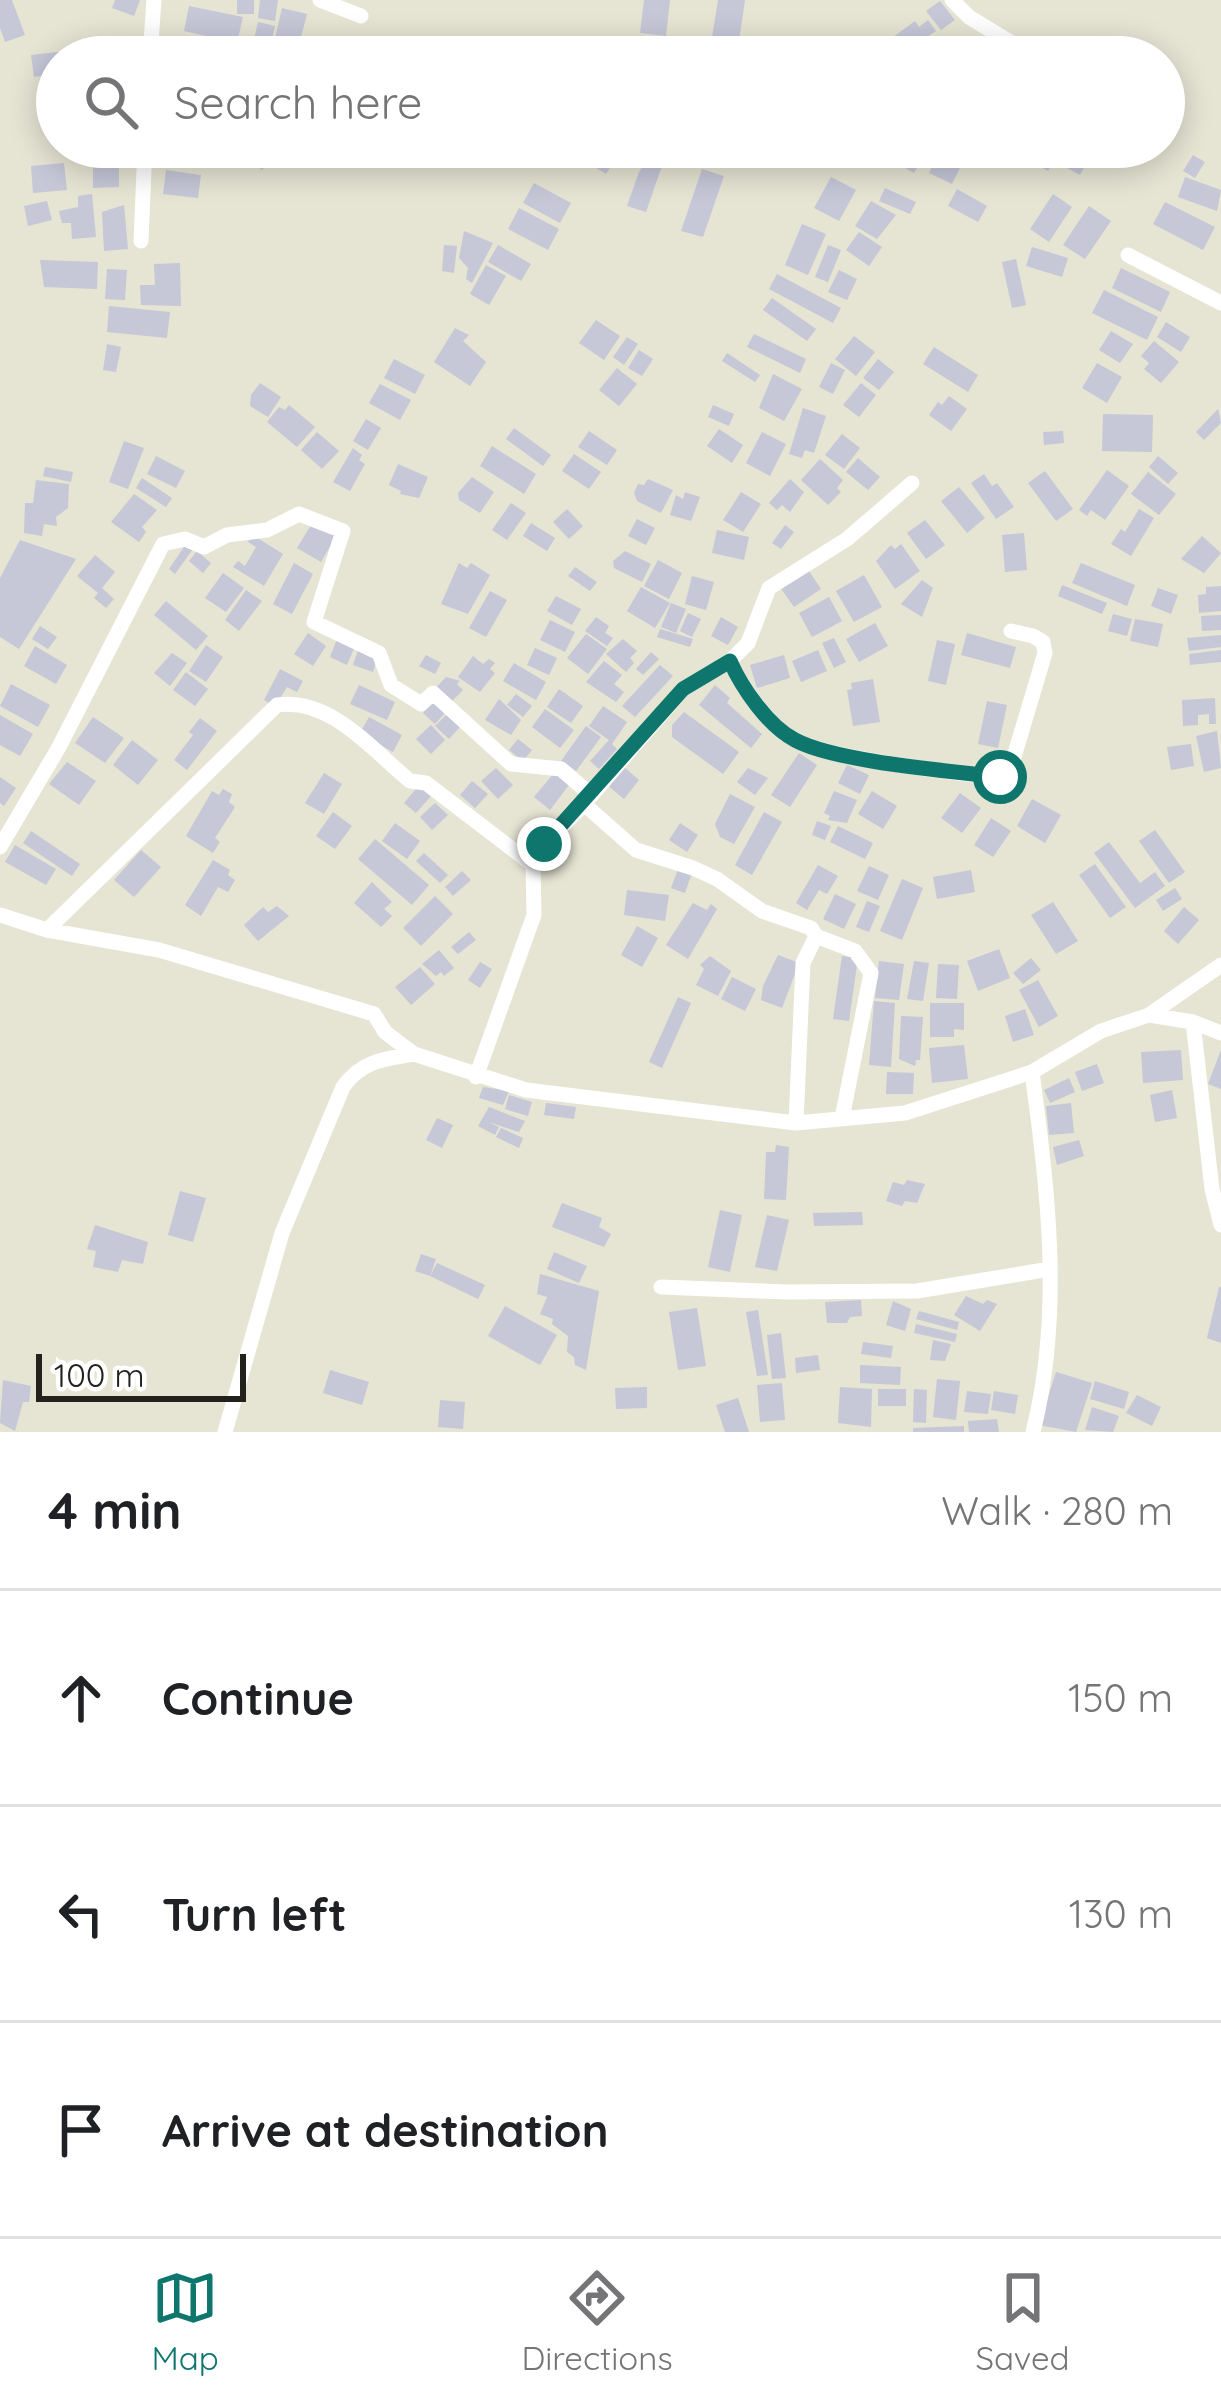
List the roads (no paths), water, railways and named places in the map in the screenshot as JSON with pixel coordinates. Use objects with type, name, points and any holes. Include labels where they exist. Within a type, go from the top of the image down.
[{"type":"street","points":[[151,36],[154,0]]},
{"type":"street","points":[[320,0],[361,16]]},
{"type":"street","points":[[952,0],[1000,36]]},
{"type":"street","points":[[141,241],[144,168]]},
{"type":"street","points":[[1128,255],[1221,303]]},
{"type":"street","points":[[476,1076],[534,915],[533,865],[544,844],[683,689],[730,661],[748,643],[770,588],[847,538],[912,483]]},
{"type":"street","points":[[0,847],[59,747],[164,544],[184,539],[205,547],[227,535],[268,530],[299,514],[343,531],[314,622],[379,653],[392,685],[421,704],[433,693],[511,764],[561,770],[636,850],[705,873],[761,911],[811,928],[816,936],[855,951],[871,973],[842,1118]]},
{"type":"street","points":[[730,661],[740,683],[794,740],[839,753],[1008,777],[1045,653],[1043,642],[1011,632]]},
{"type":"street","points":[[47,930],[277,705],[299,702],[323,709],[410,781],[425,783],[533,865]]},
{"type":"street","points":[[0,915],[47,930],[159,950],[374,1014],[385,1033],[414,1054],[526,1090],[796,1123],[905,1113],[1032,1072],[1101,1031],[1149,1015],[1221,965]]},
{"type":"street","points":[[796,1123],[802,963],[816,936]]},
{"type":"street","points":[[1149,1015],[1193,1022],[1221,1033]]},
{"type":"street","points":[[1193,1022],[1212,1189],[1221,1225]]},
{"type":"street","points":[[225,1432],[282,1233],[343,1087],[354,1071],[370,1062],[414,1054]]},
{"type":"street","points":[[1032,1072],[1050,1220],[1047,1363],[1033,1432]]},
{"type":"street","points":[[662,1287],[917,1291],[1050,1269]]}]
